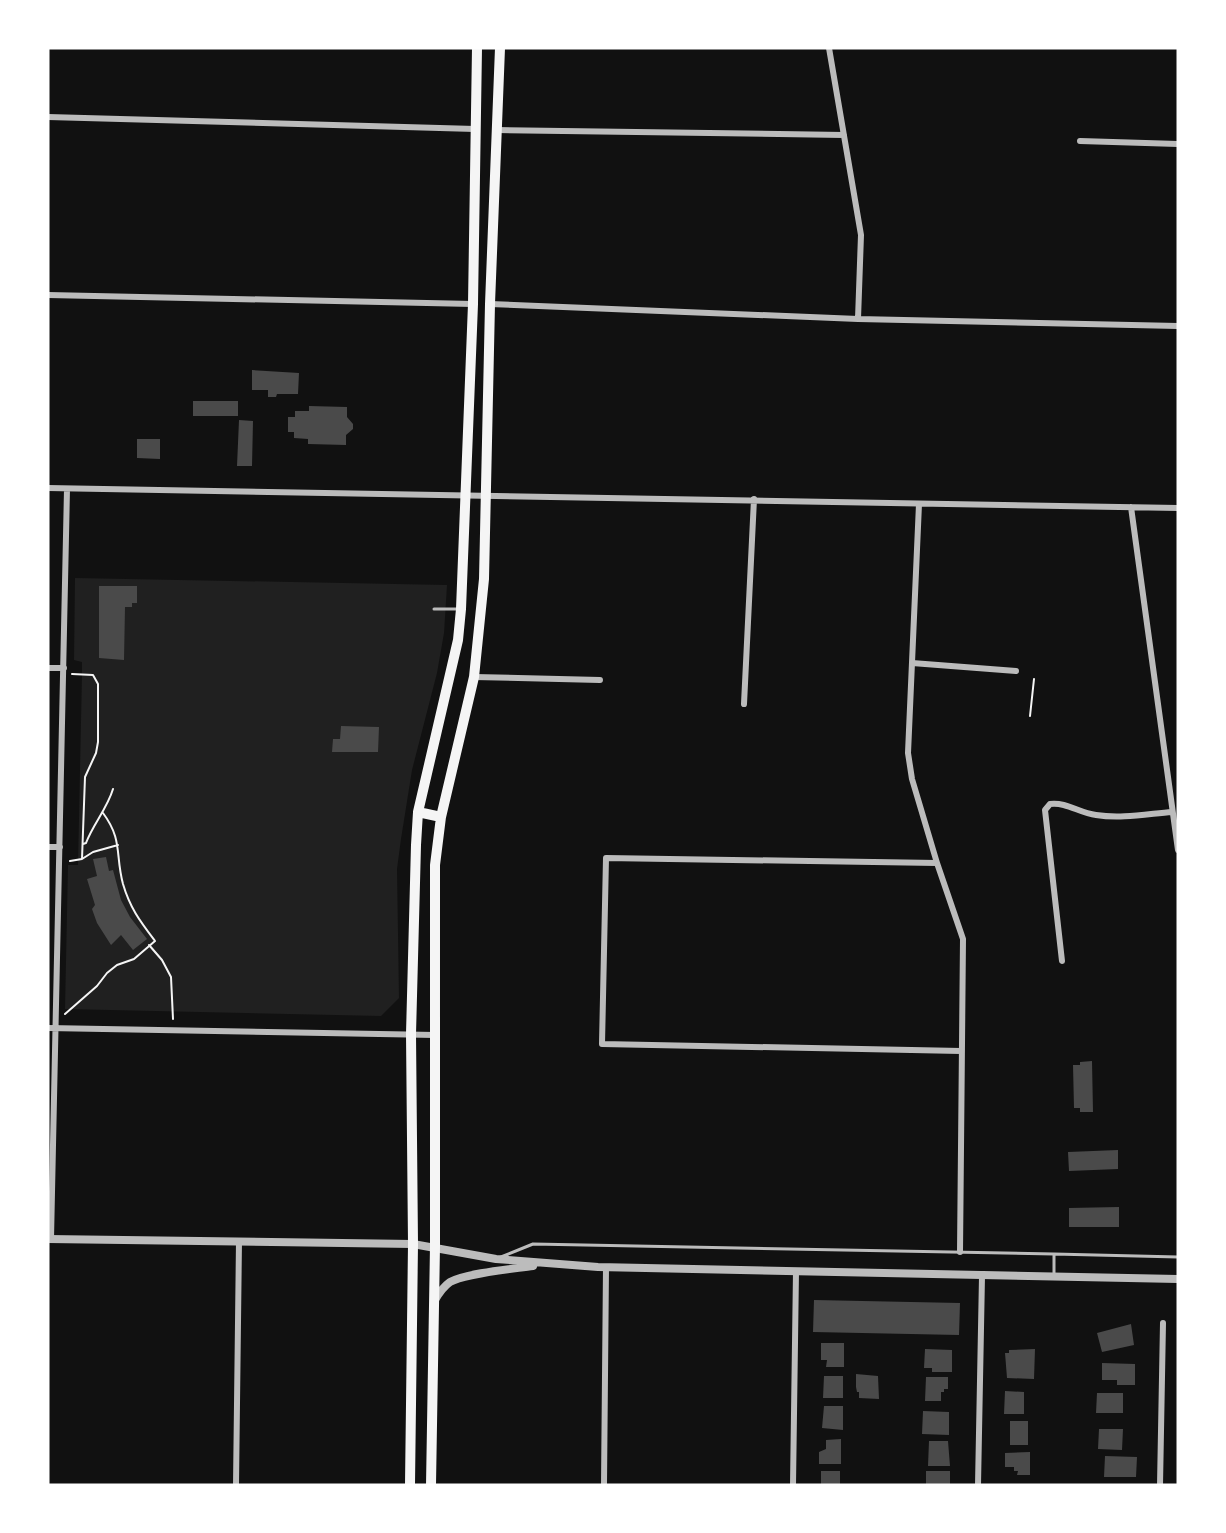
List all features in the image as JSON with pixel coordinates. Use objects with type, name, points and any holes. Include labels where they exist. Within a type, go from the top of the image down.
[{"type":"highway","points":[[410,1485],[413,1244],[411,1034],[418,812],[458,640],[461,609],[473,304],[477,48]]},
{"type":"highway","points":[[431,1485],[435,1246],[435,865],[441,817],[474,677],[484,579],[490,304],[500,48]]},
{"type":"highway","points":[[418,812],[441,817]]},
{"type":"street","points":[[829,48],[861,235],[858,319]]},
{"type":"street","points":[[48,117],[475,129]]},
{"type":"street","points":[[496,130],[844,135]]},
{"type":"street","points":[[1080,141],[1178,144]]},
{"type":"street","points":[[48,295],[473,304]]},
{"type":"street","points":[[490,304],[858,319],[1178,326]]},
{"type":"street","points":[[48,488],[1178,508]]},
{"type":"street","points":[[67,489],[50,1239],[413,1244],[435,1246],[496,1259],[606,1267],[1178,1279]]},
{"type":"street","points":[[744,704],[754,499]]},
{"type":"street","points":[[919,504],[908,753],[937,863],[963,939],[960,1051],[960,1252]]},
{"type":"street","points":[[1131,507],[1178,850]]},
{"type":"street","points":[[912,663],[1016,671]]},
{"type":"street","points":[[48,668],[64,671]]},
{"type":"street","points":[[474,677],[600,680]]},
{"type":"street","points":[[1062,961],[1045,810],[1050,804],[1059,803],[1093,815],[1172,812]]},
{"type":"street","points":[[48,848],[60,848]]},
{"type":"street","points":[[937,863],[606,858],[602,1044],[960,1051]]},
{"type":"street","points":[[48,1029],[435,1035]]},
{"type":"street","points":[[236,1485],[239,1241]]},
{"type":"street","points":[[433,1305],[442,1289],[451,1281],[483,1273],[543,1264]]},
{"type":"street","points":[[604,1485],[606,1267]]},
{"type":"street","points":[[793,1485],[796,1271]]},
{"type":"street","points":[[978,1485],[982,1276]]},
{"type":"street","points":[[1160,1485],[1163,1323]]},
{"type":"lane","points":[[434,609],[461,609]]},
{"type":"lane","points":[[496,1259],[533,1244],[1178,1257]]},
{"type":"lane","points":[[1054,1254],[1054,1277]]},
{"type":"path","points":[[64,671],[93,675],[98,684],[98,742],[96,753],[85,777],[82,859],[93,852],[118,845]]},
{"type":"path","points":[[1030,716],[1034,679]]},
{"type":"path","points":[[83,844],[86,843],[89,832],[103,813],[113,789]]},
{"type":"path","points":[[65,1014],[97,986],[107,973],[117,965],[134,959],[155,941],[132,910],[123,882],[118,845],[112,825],[103,813]]},
{"type":"path","points":[[149,945],[162,960],[171,977],[173,1030]]},
{"type":"shaded area","points":[[75,578],[447,585],[444,633],[437,673],[412,770],[397,869],[399,998],[381,1016],[65,1009],[68,865],[78,865],[82,662],[74,660]]},
{"type":"building","points":[[252,370],[299,373],[298,394],[277,394],[276,397],[268,397],[268,390],[252,390]]},
{"type":"building","points":[[193,401],[238,401],[238,416],[193,416]]},
{"type":"building","points":[[309,406],[347,407],[347,417],[353,424],[353,429],[346,435],[346,445],[308,444],[308,439],[294,438],[294,432],[288,432],[288,417],[295,417],[295,411],[309,411]]},
{"type":"building","points":[[239,420],[253,421],[252,466],[237,466]]},
{"type":"building","points":[[137,439],[160,439],[160,459],[137,458]]},
{"type":"building","points":[[99,586],[137,586],[137,603],[132,603],[132,607],[125,607],[124,660],[99,658]]},
{"type":"building","points":[[341,726],[379,727],[378,752],[332,752],[333,739],[340,739]]},
{"type":"building","points":[[106,857],[109,871],[113,870],[121,900],[130,917],[147,939],[133,950],[121,935],[111,945],[97,923],[92,909],[95,905],[87,879],[97,876],[93,859]]},
{"type":"building","points":[[1092,1061],[1093,1112],[1080,1112],[1080,1108],[1074,1108],[1073,1065]]},
{"type":"building","points":[[1118,1150],[1118,1169],[1069,1171],[1068,1152]]},
{"type":"building","points":[[1119,1207],[1119,1227],[1069,1227],[1069,1208]]},
{"type":"building","points":[[814,1300],[960,1303],[959,1335],[813,1332]]},
{"type":"building","points":[[1131,1324],[1134,1345],[1102,1352],[1097,1333]]},
{"type":"building","points":[[821,1343],[844,1343],[844,1367],[826,1367],[827,1360],[821,1360]]},
{"type":"building","points":[[925,1349],[952,1350],[952,1372],[932,1372],[932,1368],[924,1368]]},
{"type":"building","points":[[1035,1349],[1034,1379],[1007,1378],[1005,1353],[1009,1353],[1009,1350]]},
{"type":"building","points":[[1102,1363],[1135,1364],[1135,1385],[1117,1385],[1117,1380],[1102,1380]]},
{"type":"building","points":[[856,1374],[878,1376],[879,1399],[859,1398]]},
{"type":"building","points":[[824,1376],[843,1376],[843,1398],[823,1398]]},
{"type":"building","points":[[926,1377],[948,1377],[948,1389],[941,1392],[941,1401],[925,1401]]},
{"type":"building","points":[[1005,1391],[1024,1392],[1024,1414],[1004,1414]]},
{"type":"building","points":[[1097,1393],[1123,1393],[1123,1413],[1096,1413]]},
{"type":"building","points":[[824,1406],[843,1406],[843,1430],[822,1428]]},
{"type":"building","points":[[923,1411],[949,1412],[949,1435],[922,1434]]},
{"type":"building","points":[[1010,1421],[1028,1421],[1028,1445],[1010,1445]]},
{"type":"building","points":[[1099,1429],[1123,1429],[1122,1450],[1098,1449]]},
{"type":"building","points":[[841,1439],[841,1464],[819,1464],[819,1452],[826,1449],[826,1440]]},
{"type":"building","points":[[929,1441],[948,1441],[950,1466],[928,1466]]},
{"type":"building","points":[[1030,1452],[1030,1475],[1017,1475],[1018,1471],[1014,1471],[1014,1467],[1005,1467],[1005,1453]]},
{"type":"building","points":[[1105,1456],[1137,1457],[1136,1477],[1104,1477]]},
{"type":"building","points":[[821,1471],[840,1471],[840,1485],[821,1485]]},
{"type":"building","points":[[926,1471],[950,1471],[950,1485],[926,1485]]}]
